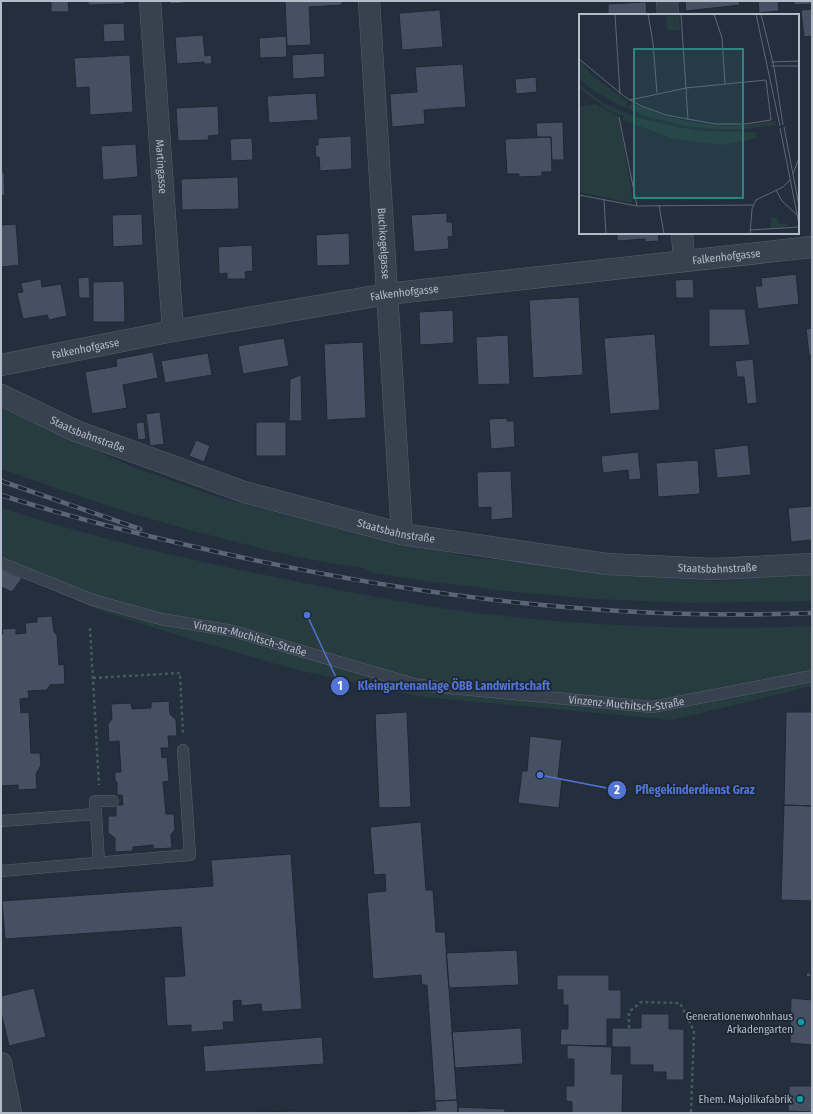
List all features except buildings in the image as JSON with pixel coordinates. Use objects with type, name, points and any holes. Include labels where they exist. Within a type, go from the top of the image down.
[{"type":"street","name":"Martingasse","points":[[150,1],[173,331]]},
{"type":"street","name":"Buchkogelgasse","points":[[369,1],[402,534]]},
{"type":"street","points":[[667,1],[668,14]]},
{"type":"street","points":[[682,234],[684,260]]},
{"type":"street","name":"Falkenhofgasse","points":[[1,365],[173,331],[387,294],[812,247]]},
{"type":"street","name":"Staatsbahnstraße","points":[[1,394],[76,432],[244,492],[402,534],[607,564],[714,568],[812,564]]},
{"type":"street","points":[[1,1063],[11,1113]]},
{"type":"lane","name":"Vinzenz-Muchitsch-Straße","points":[[1,563],[93,600],[161,619],[233,631],[418,685],[652,707],[812,676]]},
{"type":"lane","points":[[1,871],[190,855],[183,750]]},
{"type":"lane","points":[[99,863],[95,801],[113,801]]},
{"type":"lane","points":[[1,821],[96,814]]},
{"type":"path","points":[[90,628],[100,801]]},
{"type":"path","points":[[93,678],[180,673],[183,750]]},
{"type":"path","points":[[807,975],[812,975]]},
{"type":"path","points":[[629,1028],[629,1012],[642,1002],[680,1003],[694,1031],[691,1113]]},
{"type":"green space","points":[[1,408],[133,467],[221,498],[352,532],[470,557],[714,581],[812,572],[812,601],[690,603],[595,599],[506,591],[374,573],[364,568],[334,564],[279,553],[189,530],[114,508],[1,469]]},
{"type":"green space","points":[[1,508],[134,546],[202,562],[399,601],[477,613],[561,621],[686,628],[812,626],[812,686],[672,720],[423,697],[297,670],[104,612],[1,568]]},
{"type":"railway","points":[[1,481],[140,529]]},
{"type":"railway","points":[[1,495],[107,526],[213,551],[361,581],[436,593],[586,609],[661,613],[812,613]]},
{"type":"place","name":"Kleingartenanlage ÖBB Landwirtschaft","points":[[307,615]]},
{"type":"place","name":"Pflegekinderdienst Graz","points":[[540,775]]},
{"type":"place","name":"Generationenwohnhaus Arkadengarten","points":[[801,1022]]},
{"type":"place","name":"Ehem. Majolikafabrik","points":[[800,1099]]}]
